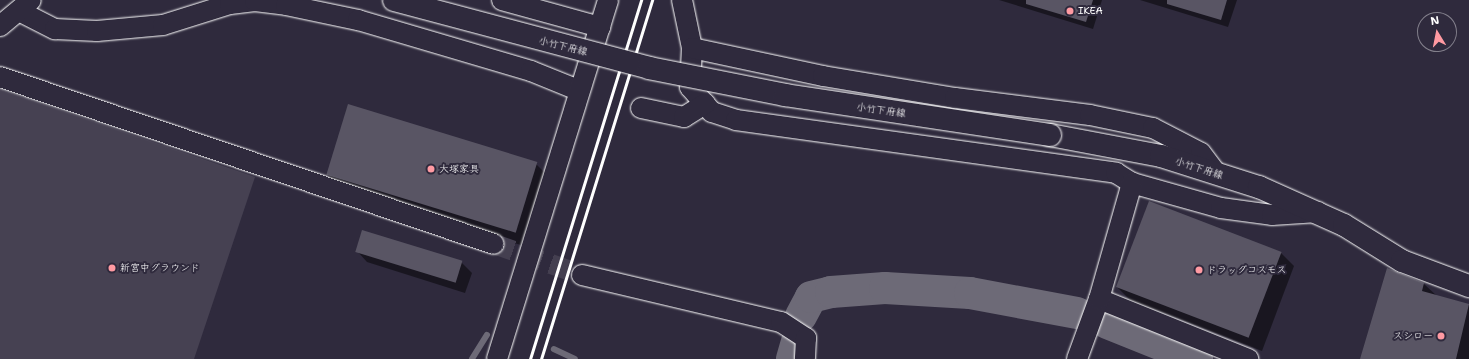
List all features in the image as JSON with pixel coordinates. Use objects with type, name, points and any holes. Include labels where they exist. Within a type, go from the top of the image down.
[{"type":"main road","name":"小竹下府線","points":[[394,0],[648,68],[785,95],[1050,135],[1161,156],[1217,174],[1318,212],[1361,234],[1402,261],[1469,286]]},
{"type":"main road","name":"小竹下府線","points":[[1361,234],[1469,271]]},
{"type":"street","points":[[502,0],[600,27]]},
{"type":"street","points":[[497,359],[578,90],[608,0]]},
{"type":"street","points":[[682,0],[692,48],[690,88],[712,112],[736,120],[1063,164],[1116,173],[1132,183],[1221,208],[1272,215],[1318,212]]},
{"type":"street","points":[[0,26],[26,6],[55,29],[97,31],[163,25],[230,4],[255,1],[286,5],[358,20],[531,72],[578,90]]},
{"type":"street","points":[[692,48],[822,76],[955,98],[1090,115],[1153,128],[1201,153],[1217,174]]},
{"type":"street","points":[[0,76],[494,244]]},
{"type":"street","points":[[641,108],[684,117],[705,104]]},
{"type":"street","points":[[1078,359],[1099,299],[1132,183]]},
{"type":"street","points":[[582,275],[781,322],[806,338],[805,359]]},
{"type":"street","points":[[1099,299],[1248,359]]},
{"type":"shaded area","name":"新宮中グラウンド","points":[[0,89],[255,177],[194,359],[0,359]]},
{"type":"building","name":"IKEA","points":[[1026,0],[1093,0],[1086,22],[1026,4]]},
{"type":"building","points":[[1167,0],[1227,0],[1221,20],[1167,4]]},
{"type":"building","name":"大塚家具","points":[[348,104],[537,162],[516,233],[326,175]]},
{"type":"building","name":"ドラッグコスモス","points":[[1149,201],[1282,252],[1249,338],[1116,287]]},
{"type":"building","points":[[362,230],[462,261],[456,283],[355,252]]},
{"type":"building","points":[[1387,268],[1424,283],[1422,291],[1469,304],[1456,359],[1360,359]]},
{"type":"waterway","points":[[801,316],[811,297],[831,292],[885,288],[970,293],[1077,313]]},
{"type":"waterway","points":[[1107,323],[1197,359]]},
{"type":"waterway","points":[[472,359],[487,335]]},
{"type":"waterway","points":[[792,359],[797,341]]},
{"type":"waterway","points":[[554,349],[575,359]]},
{"type":"tunnel","points":[[494,244],[582,275]]},
{"type":"railway","points":[[530,359],[641,0]]},
{"type":"railway","points":[[541,359],[652,0]]},
{"type":"place","name":"IKEA","points":[[1070,11]]},
{"type":"place","name":"大塚家具","points":[[431,169]]},
{"type":"place","name":"新宮中グラウンド","points":[[112,268]]},
{"type":"place","name":"ドラッグコスモス","points":[[1199,270]]},
{"type":"place","name":"スシロー","points":[[1441,336]]}]
